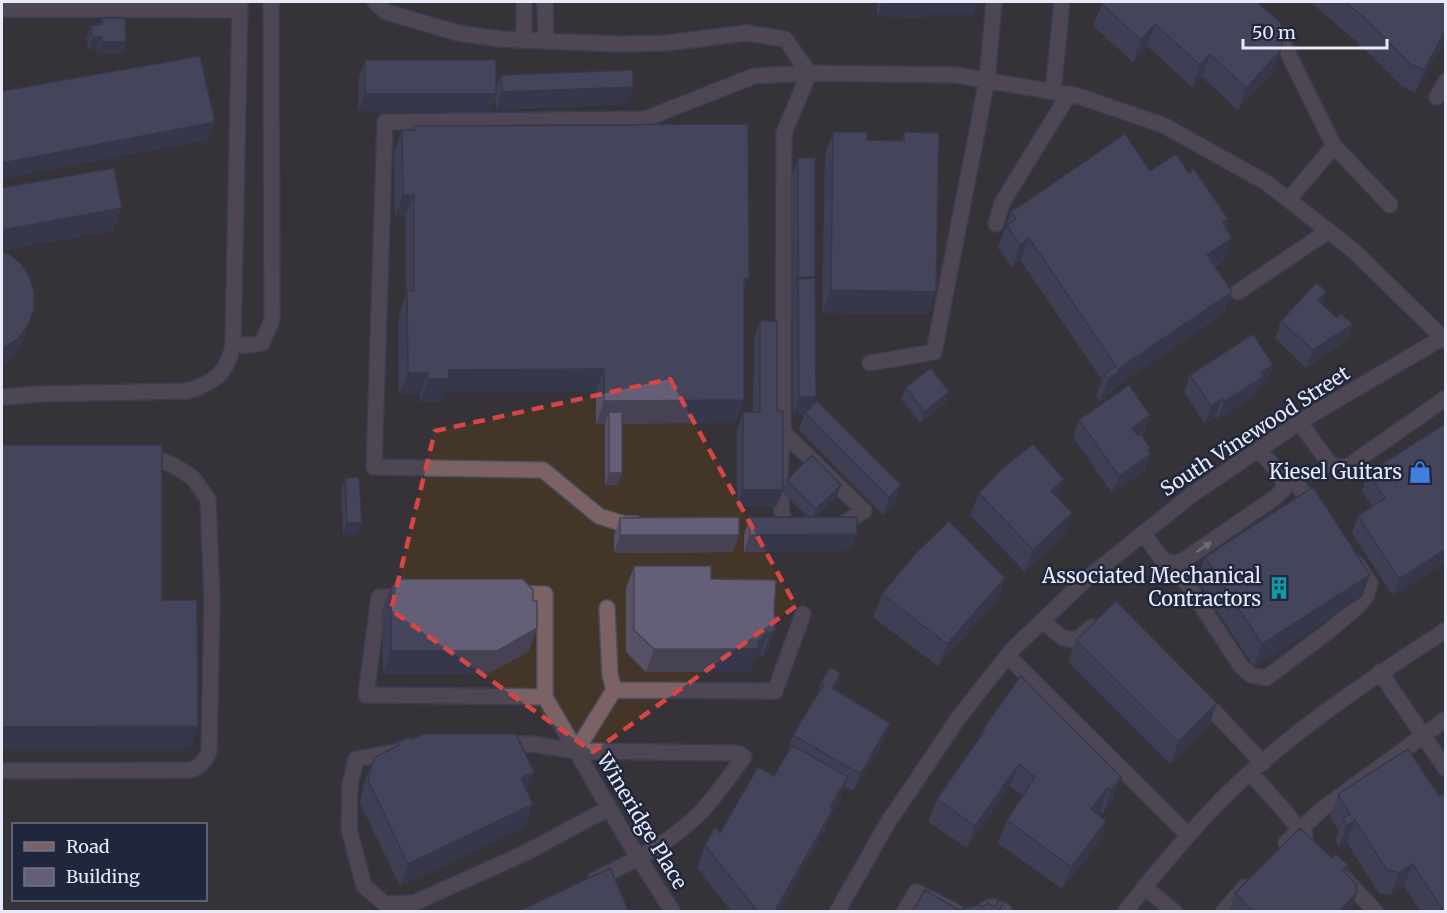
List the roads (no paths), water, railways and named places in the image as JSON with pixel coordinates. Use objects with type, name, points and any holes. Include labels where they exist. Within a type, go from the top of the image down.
[{"type":"street","points":[[233,345],[262,343],[272,320],[271,2]]},
{"type":"street","points":[[375,2],[386,12],[458,33],[499,39],[616,44],[667,43],[746,33],[785,39],[808,73]]},
{"type":"street","points":[[524,2],[524,40]]},
{"type":"street","points":[[545,2],[546,41]]},
{"type":"street","points":[[870,363],[934,352],[987,80],[994,2]]},
{"type":"street","points":[[1053,92],[1062,2]]},
{"type":"street","points":[[1239,2],[1279,35],[1334,146],[1390,205]]},
{"type":"street","points":[[2,9],[91,5],[240,6],[233,345],[230,359],[220,374],[202,386],[187,391],[40,393],[2,397]]},
{"type":"street","points":[[785,527],[779,485],[783,432],[783,133],[808,73]]},
{"type":"street","points":[[646,525],[624,524],[599,516],[543,470],[374,467],[385,122],[645,119],[754,76],[808,73],[955,75],[1069,94],[1162,125],[1267,183],[1354,251],[1444,339]]},
{"type":"street","points":[[1437,97],[1446,81]]},
{"type":"street","points":[[996,224],[1002,203],[1069,94]]},
{"type":"street","points":[[1289,199],[1334,146]]},
{"type":"street","points":[[1238,292],[1328,231]]},
{"type":"street","name":"South Vinewood Street","points":[[837,912],[894,814],[959,717],[1008,656],[1084,581],[1194,493],[1300,423],[1444,339]]},
{"type":"street","points":[[1300,423],[1330,464],[1347,467],[1446,398]]},
{"type":"street","points":[[765,527],[835,528],[864,511],[783,432]]},
{"type":"street","points":[[1259,450],[1282,476],[1297,484],[1324,521]]},
{"type":"street","points":[[2,771],[192,770],[200,765],[209,751],[212,600],[208,499],[192,478],[175,466],[157,459],[121,459]]},
{"type":"street","points":[[1174,564],[1184,560],[1276,497],[1284,489],[1282,476]]},
{"type":"street","points":[[1143,533],[1162,559],[1174,564],[1241,666],[1251,675],[1266,678],[1329,631],[1366,596],[1370,583],[1344,547]]},
{"type":"street","points":[[426,596],[379,597],[366,695],[545,697],[545,594],[498,595]]},
{"type":"street","points":[[576,751],[614,690],[610,675],[607,608]]},
{"type":"street","points":[[614,690],[775,691],[803,614]]},
{"type":"street","points":[[1042,621],[1063,638],[1076,640],[1102,618]]},
{"type":"street","points":[[1125,912],[1188,835],[1257,768],[1296,735],[1380,672],[1446,630]]},
{"type":"street","points":[[1008,656],[1188,835]]},
{"type":"street","points":[[1380,672],[1446,769]]},
{"type":"street","points":[[1190,686],[1257,768],[1300,829],[1318,849]]},
{"type":"street","name":"Wineridge Place","points":[[545,697],[639,859],[673,912]]},
{"type":"street","points":[[1277,854],[1322,810],[1422,734],[1446,719]]},
{"type":"street","points":[[481,744],[532,744],[576,751],[733,753],[740,754],[744,758],[701,812],[670,839],[639,859],[579,888]]},
{"type":"street","points":[[417,749],[356,759],[350,785],[349,829],[364,886],[385,904],[414,903],[527,852],[609,808]]},
{"type":"street","points":[[1334,867],[1374,911]]},
{"type":"street","points":[[1223,912],[1254,878]]},
{"type":"street","points":[[1144,887],[1175,912]]},
{"type":"street","points":[[904,912],[916,892],[956,912]]},
{"type":"street","points":[[982,912],[988,907],[996,906],[1005,912]]},
{"type":"place","name":"Kiesel Guitars","points":[[1420,472]]},
{"type":"place","name":"Associated Mechanical Contractors","points":[[1279,588]]}]
